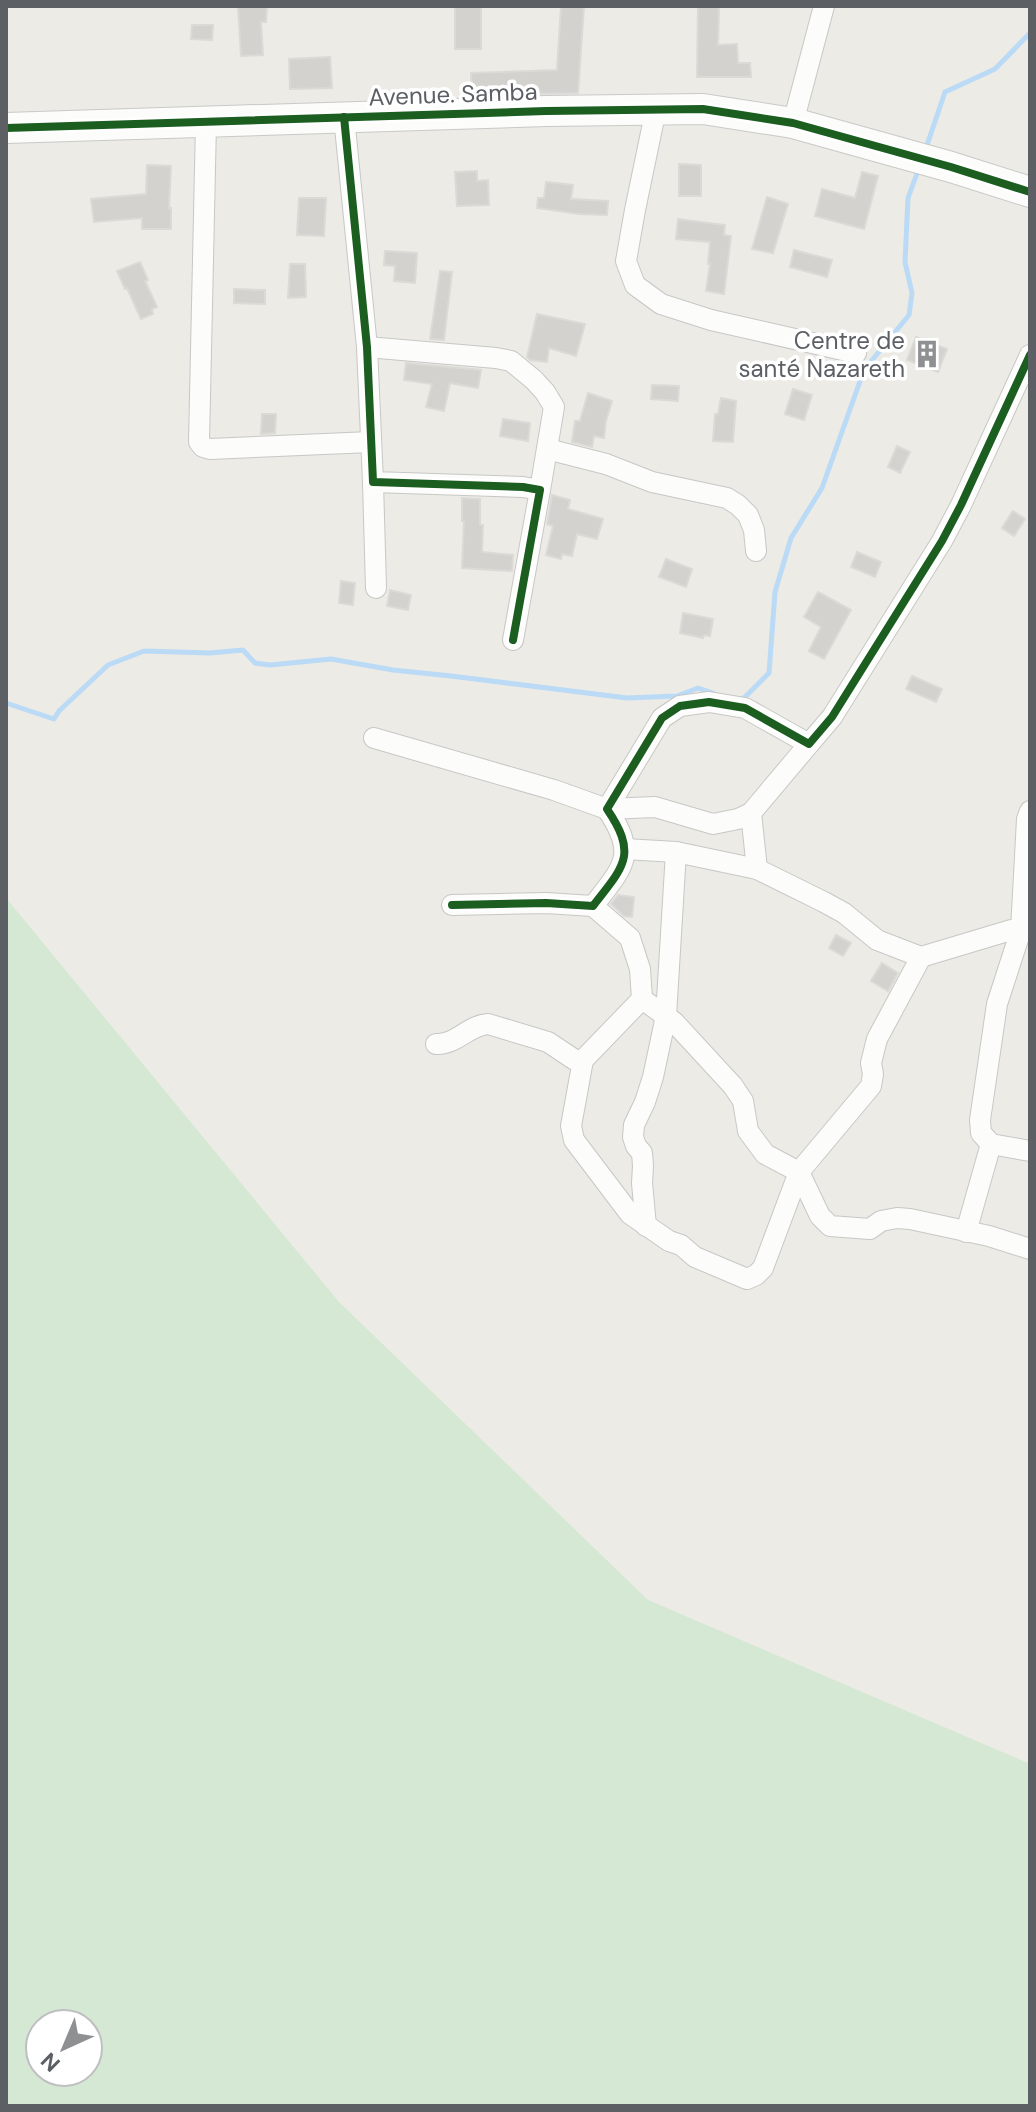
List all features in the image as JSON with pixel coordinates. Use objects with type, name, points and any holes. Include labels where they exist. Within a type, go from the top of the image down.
[{"type":"street","points":[[793,123],[824,6]]},
{"type":"street","points":[[656,109],[626,261],[635,285],[661,304],[711,320],[856,353]]},
{"type":"street","name":"Avenue. Samba","points":[[6,128],[703,109],[793,123],[1030,192]]},
{"type":"street","points":[[344,117],[367,347],[376,588]]},
{"type":"street","points":[[206,123],[199,442],[210,449],[371,442]]},
{"type":"street","points":[[367,347],[511,361],[534,380],[554,407],[513,640]]},
{"type":"street","points":[[374,738],[554,790],[607,809],[655,807],[713,824],[751,813],[832,717],[942,541],[1030,355]]},
{"type":"street","points":[[547,449],[606,464],[652,482],[727,498],[748,515],[754,530],[756,551]]},
{"type":"street","points":[[373,482],[540,490]]},
{"type":"street","points":[[607,809],[662,718],[680,706],[709,702],[745,708],[809,744]]},
{"type":"street","points":[[593,906],[616,876],[625,849],[620,829],[607,809]]},
{"type":"street","points":[[1030,811],[1027,819],[1026,931],[997,1004],[980,1120],[981,1133],[991,1144],[1030,1151]]},
{"type":"street","points":[[751,813],[757,869]]},
{"type":"street","points":[[625,849],[676,852],[757,869],[844,913],[877,940],[921,957],[1011,930],[1026,931]]},
{"type":"street","points":[[646,1226],[642,1153],[633,1137],[634,1125],[653,1077],[666,1016],[676,852]]},
{"type":"street","points":[[452,905],[546,903],[593,906],[630,938],[640,969],[642,999],[583,1060],[571,1126],[574,1140],[630,1214],[695,1257],[747,1279],[763,1268],[799,1172],[871,1086],[871,1063],[877,1039],[921,957]]},
{"type":"street","points":[[642,999],[666,1016],[733,1086],[743,1101],[748,1131],[756,1144],[765,1154],[799,1172],[820,1216],[830,1226],[870,1229],[881,1221],[910,1219],[989,1236],[1030,1249]]},
{"type":"street","points":[[436,1044],[449,1043],[479,1025],[488,1024],[548,1042],[575,1060],[583,1060]]},
{"type":"street","points":[[966,1232],[991,1144]]},
{"type":"green space","points":[[6,898],[339,1302],[648,1600],[1030,1764],[1030,2106],[6,2106]]},
{"type":"building","points":[[238,6],[267,6],[266,22],[261,22],[263,55],[241,56]]},
{"type":"building","points":[[455,6],[481,6],[481,49],[455,49]]},
{"type":"building","points":[[561,6],[584,6],[578,93],[472,95],[471,73],[557,70]]},
{"type":"building","points":[[698,6],[719,6],[718,45],[737,44],[738,63],[750,63],[751,77],[697,77]]},
{"type":"building","points":[[192,25],[213,25],[212,40],[191,39]]},
{"type":"building","points":[[330,57],[332,88],[290,89],[289,59]]},
{"type":"building","points":[[679,164],[701,165],[701,196],[679,196]]},
{"type":"building","points":[[147,165],[171,166],[171,229],[142,229],[142,218],[94,222],[91,199],[146,194]]},
{"type":"building","points":[[477,171],[477,181],[488,180],[489,205],[457,206],[455,172]]},
{"type":"building","points":[[862,172],[878,176],[864,229],[815,216],[822,189],[855,198]]},
{"type":"building","points":[[546,182],[573,185],[571,199],[608,201],[607,215],[537,208],[538,198],[544,198]]},
{"type":"building","points":[[767,197],[788,204],[773,253],[752,249]]},
{"type":"building","points":[[299,198],[326,198],[324,236],[297,235]]},
{"type":"building","points":[[678,219],[725,225],[724,235],[731,236],[724,294],[706,291],[710,242],[676,239]]},
{"type":"building","points":[[794,250],[832,260],[827,277],[790,267]]},
{"type":"building","points":[[385,251],[417,253],[415,283],[394,281],[395,266],[384,265]]},
{"type":"building","points":[[140,262],[157,307],[152,309],[153,314],[141,319],[117,271]]},
{"type":"building","points":[[290,264],[305,264],[306,297],[288,298]]},
{"type":"building","points":[[440,271],[452,272],[444,340],[430,339]]},
{"type":"building","points":[[234,289],[265,290],[265,304],[234,303]]},
{"type":"building","points":[[537,314],[585,324],[576,356],[549,348],[547,362],[527,357]]},
{"type":"building","name":"Centre de santé Nazareth","points":[[916,337],[947,349],[938,372],[907,360]]},
{"type":"building","points":[[406,363],[481,370],[478,388],[450,383],[444,411],[426,407],[432,384],[404,380]]},
{"type":"building","points":[[652,385],[679,386],[678,401],[651,399]]},
{"type":"building","points":[[793,389],[812,395],[804,420],[785,414]]},
{"type":"building","points":[[588,393],[612,401],[604,438],[594,436],[592,447],[572,442],[575,421],[580,421]]},
{"type":"building","points":[[721,398],[736,401],[733,442],[713,441],[715,414],[718,414]]},
{"type":"building","points":[[262,414],[276,414],[275,433],[261,434]]},
{"type":"building","points":[[503,419],[530,423],[528,441],[500,436]]},
{"type":"building","points":[[897,446],[910,452],[900,473],[888,467]]},
{"type":"building","points":[[552,495],[570,500],[568,509],[603,519],[597,539],[577,534],[572,556],[562,554],[561,559],[546,555],[553,526],[547,524]]},
{"type":"building","points":[[462,498],[480,499],[482,552],[513,555],[512,571],[462,568]]},
{"type":"building","points":[[1013,511],[1025,519],[1014,536],[1002,528]]},
{"type":"building","points":[[857,552],[881,562],[875,577],[851,567]]},
{"type":"building","points":[[666,559],[692,569],[686,587],[659,577]]},
{"type":"building","points":[[341,581],[355,583],[353,605],[339,603]]},
{"type":"building","points":[[390,590],[411,595],[408,610],[387,606]]},
{"type":"building","points":[[818,592],[851,610],[824,659],[809,651],[821,627],[804,617]]},
{"type":"building","points":[[683,613],[713,619],[710,636],[704,635],[703,638],[680,633]]},
{"type":"building","points":[[912,676],[942,689],[936,702],[906,689]]},
{"type":"building","points":[[618,895],[634,897],[632,917],[624,916],[611,904]]},
{"type":"building","points":[[836,935],[851,943],[843,956],[829,948]]},
{"type":"building","points":[[882,963],[898,973],[888,991],[871,981]]},
{"type":"waterway","points":[[925,151],[945,92],[995,69],[1030,33]]},
{"type":"waterway","points":[[741,701],[769,673],[775,592],[791,538],[822,488],[864,370],[909,315],[912,293],[905,262],[908,198],[919,168]]},
{"type":"waterway","points":[[6,703],[54,719],[108,665],[144,651],[210,653],[243,650],[255,663],[270,665],[331,659],[393,670],[627,698],[677,696],[698,688],[713,693]]},
{"type":"cycle path","points":[[6,128],[703,109],[793,123],[1030,192]]},
{"type":"cycle path","points":[[344,117],[367,347],[373,482],[540,490],[513,640]]},
{"type":"cycle path","points":[[452,905],[546,903],[593,906],[613,880],[623,860],[622,838],[607,809],[662,718],[680,706],[709,702],[745,708],[809,744],[832,717],[942,541],[1030,355]]},
{"type":"place","name":"Centre de santé Nazareth","points":[[927,354]]}]
